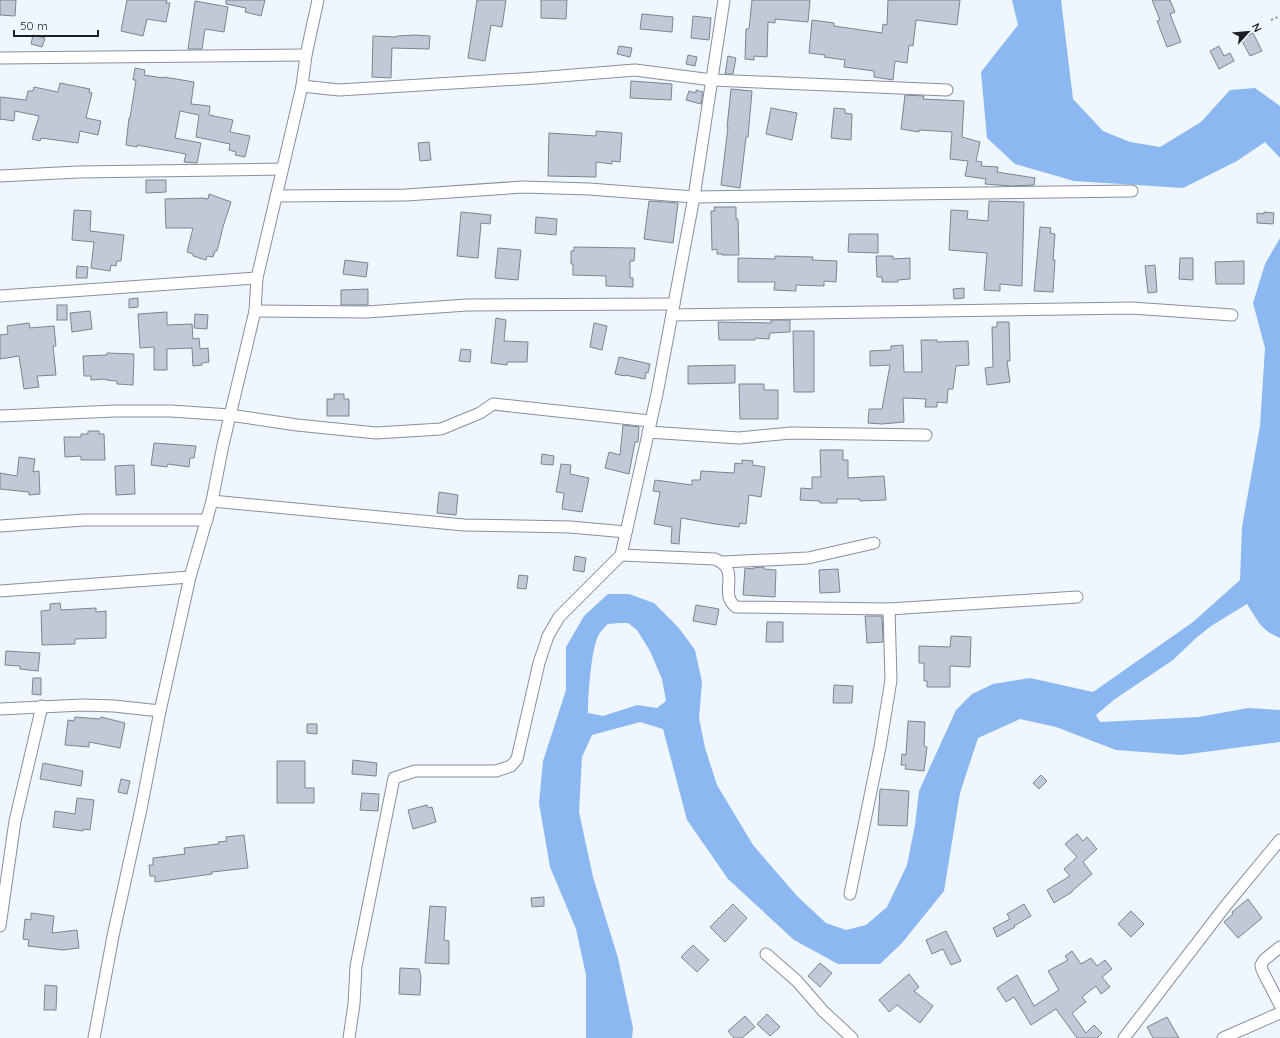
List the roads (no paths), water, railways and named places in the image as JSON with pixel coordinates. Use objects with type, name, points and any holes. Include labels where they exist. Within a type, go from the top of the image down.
[{"type":"street","points":[[94,1038],[113,936],[141,809],[160,711],[190,577],[212,501],[230,415],[255,310],[258,278],[302,86],[306,55],[318,0]]},
{"type":"street","points":[[348,1038],[354,1004],[356,966],[394,778],[414,771],[496,771],[511,766],[517,759],[539,663],[548,636],[559,617],[621,555],[657,394],[694,197],[724,0]]},
{"type":"street","points":[[0,58],[306,55]]},
{"type":"street","points":[[302,86],[339,90],[536,78],[635,70],[712,80],[947,90]]},
{"type":"street","points":[[0,176],[78,172],[282,169]]},
{"type":"street","points":[[276,196],[406,194],[523,188],[589,189],[694,197],[1132,191]]},
{"type":"street","points":[[0,296],[258,278]]},
{"type":"street","points":[[255,310],[367,312],[467,306],[673,309],[1132,308],[1232,315]]},
{"type":"street","points":[[0,416],[115,411],[171,411],[230,415],[297,425],[376,433],[441,429],[480,413],[493,404],[649,427],[739,438],[791,433],[926,435]]},
{"type":"street","points":[[212,501],[464,525],[570,527],[626,532]]},
{"type":"street","points":[[0,526],[84,520],[207,520]]},
{"type":"street","points":[[621,555],[715,559],[723,562],[808,558],[874,542]]},
{"type":"street","points":[[723,562],[728,569],[730,579],[728,594],[730,602],[736,607],[889,609],[1077,597]]},
{"type":"street","points":[[0,591],[190,577]]},
{"type":"street","points":[[850,894],[880,747],[891,680],[889,609]]},
{"type":"street","points":[[0,708],[42,706],[114,706],[160,711]]},
{"type":"street","points":[[0,926],[15,821],[42,706]]},
{"type":"street","points":[[1124,1038],[1227,904],[1280,840]]},
{"type":"street","points":[[1280,947],[1264,960],[1261,965],[1262,970],[1280,1004]]},
{"type":"street","points":[[766,954],[797,980],[823,1011],[852,1038]]},
{"type":"street","points":[[1223,1038],[1280,1013]]},
{"type":"water","points":[[1012,0],[1061,0],[1073,99],[1103,131],[1130,142],[1160,147],[1201,122],[1230,90],[1255,88],[1280,106],[1280,158],[1265,142],[1237,161],[1183,188],[1074,181],[1015,164],[987,138],[981,72],[1018,25]]},
{"type":"water","points":[[1280,238],[1280,638],[1268,632],[1264,628],[1247,604],[1211,626],[1173,660],[1115,699],[1096,715],[1100,722],[1199,717],[1248,708],[1280,710],[1280,742],[1182,755],[1116,750],[1056,727],[1020,719],[978,738],[960,793],[944,891],[902,943],[880,964],[838,964],[794,940],[728,879],[687,820],[663,729],[640,722],[592,735],[582,757],[579,812],[593,877],[618,958],[633,1028],[632,1038],[586,1038],[586,975],[576,929],[550,867],[539,803],[543,761],[566,690],[566,647],[584,616],[608,594],[629,594],[654,603],[678,627],[695,650],[702,682],[699,718],[705,748],[717,785],[753,845],[798,897],[826,923],[846,930],[866,925],[887,907],[907,865],[915,825],[919,791],[956,710],[972,694],[993,684],[1030,678],[1093,692],[1193,622],[1240,580],[1242,527],[1260,426],[1265,348],[1253,303],[1265,264]],"holes":[[[628,623],[637,630],[650,651],[662,679],[666,701],[657,708],[637,705],[603,716],[588,713],[589,685],[593,652],[598,636],[608,624]]]}]
